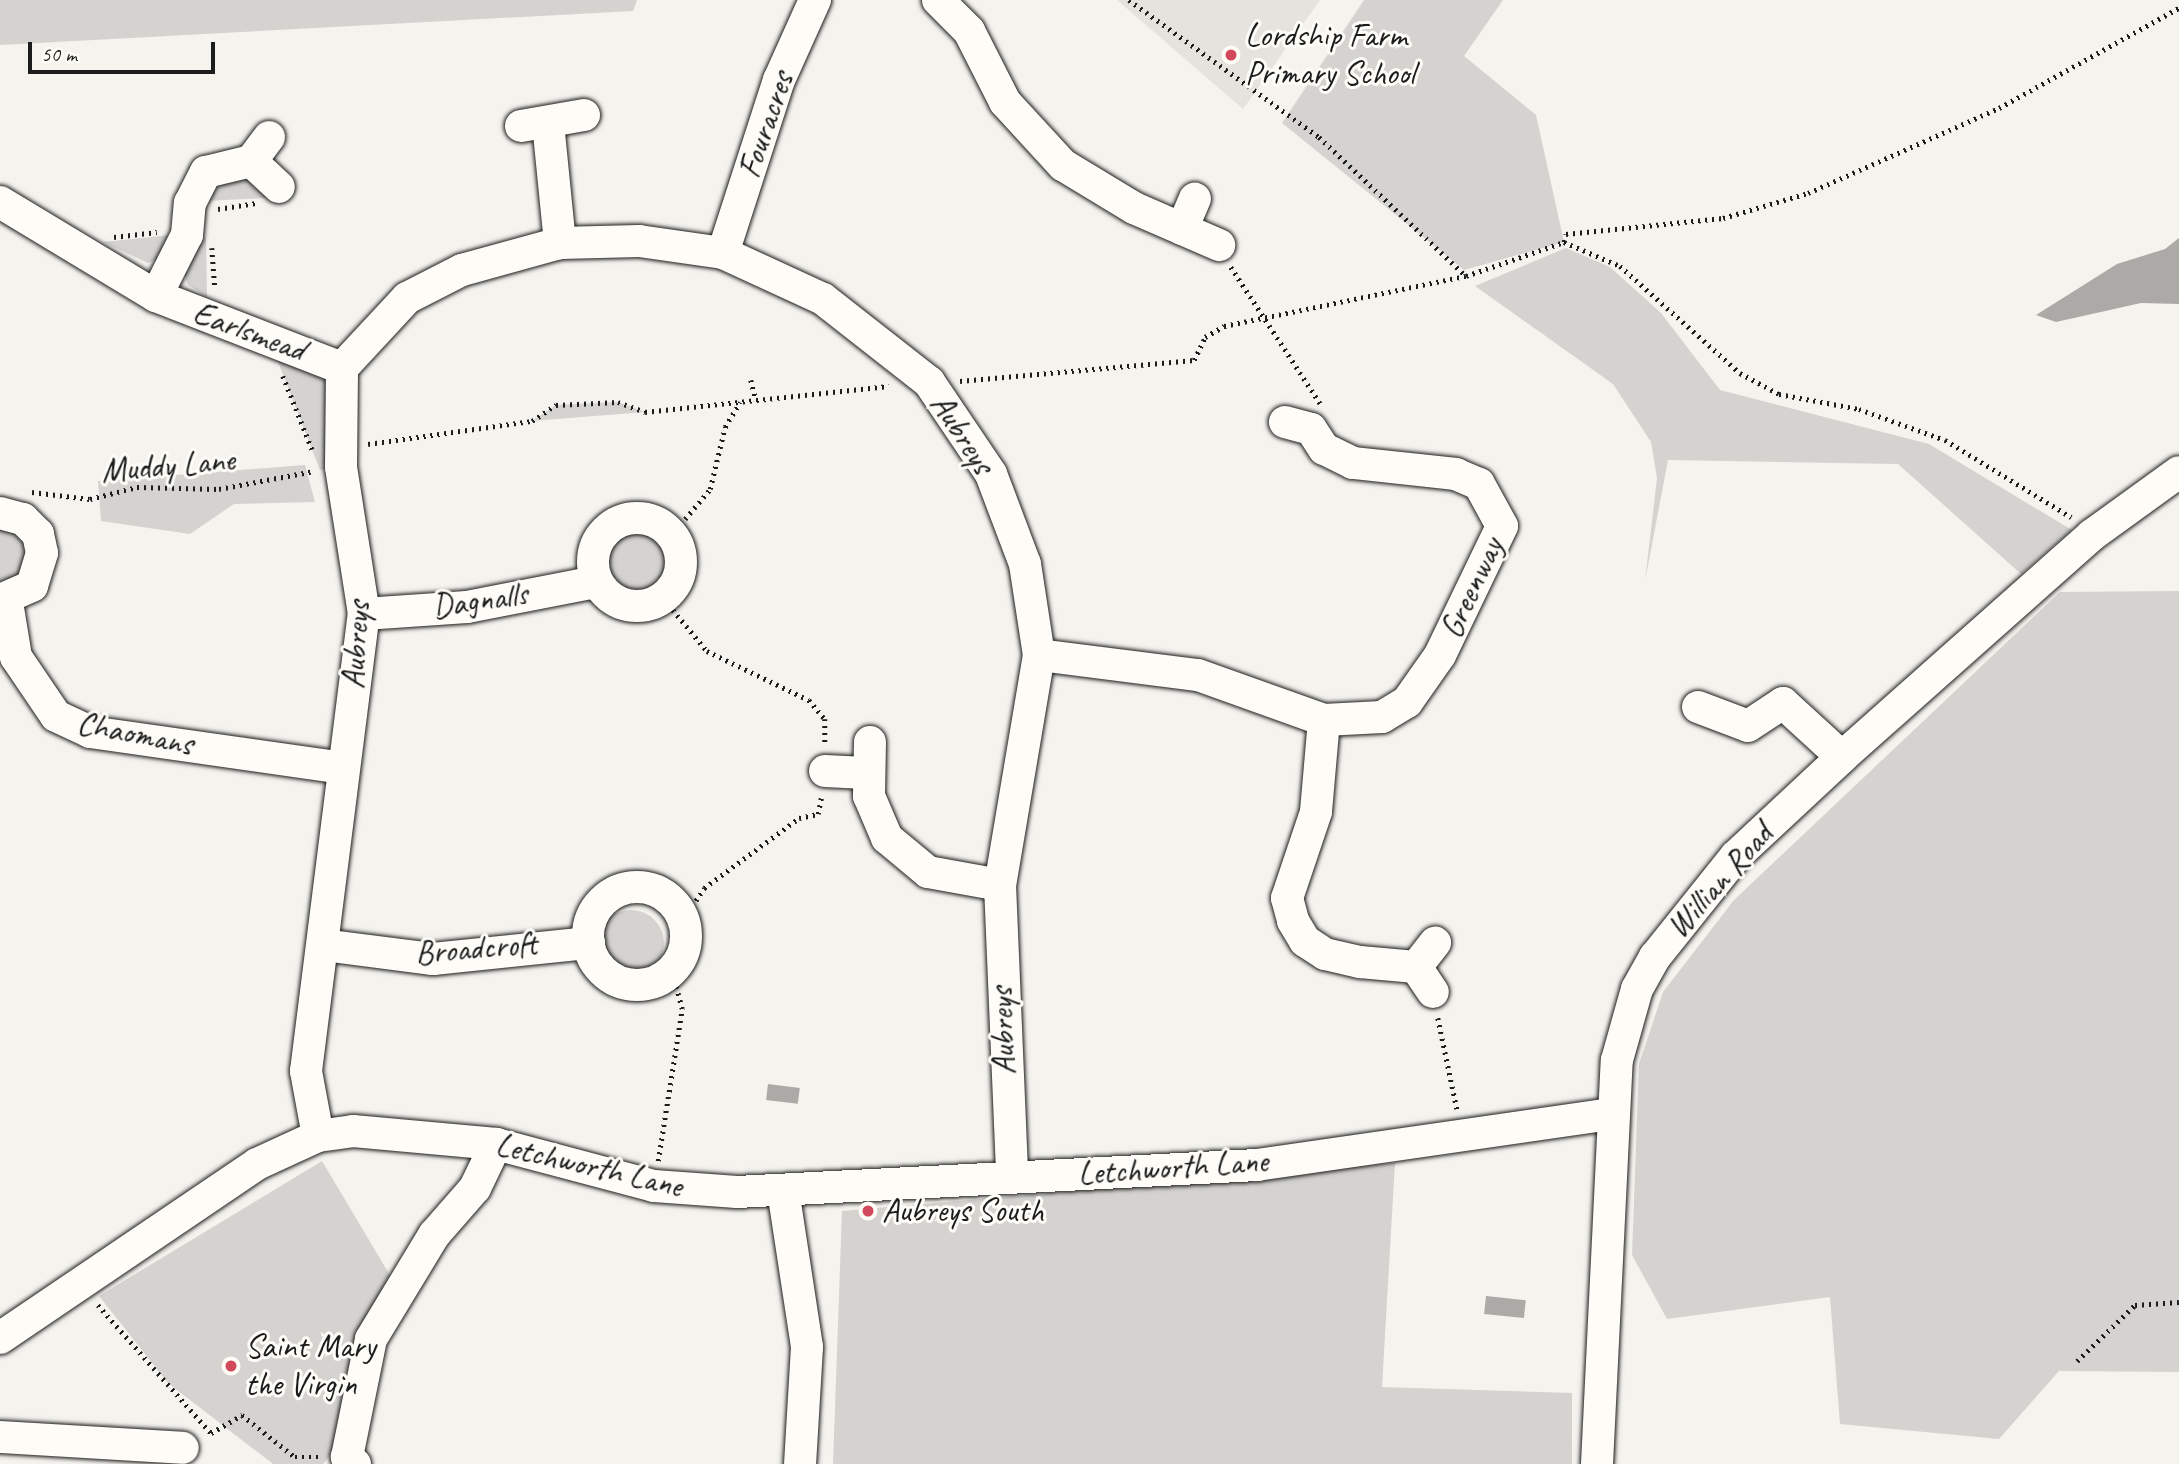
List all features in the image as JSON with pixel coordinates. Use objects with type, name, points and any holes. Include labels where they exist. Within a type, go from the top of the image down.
[{"type":"street","name":"Fouracres","points":[[723,253],[779,80],[815,0]]},
{"type":"street","points":[[938,0],[969,31],[1005,102],[1063,165],[1094,187],[1219,245]]},
{"type":"street","points":[[560,243],[534,124],[584,115]]},
{"type":"street","name":"Earlsmead","points":[[156,296],[188,224],[206,172],[260,149],[279,187]]},
{"type":"street","points":[[1182,229],[1195,199]]},
{"type":"street","name":"Earlsmead","points":[[0,202],[156,296],[208,320],[342,368]]},
{"type":"street","name":"Aubreys","points":[[318,1136],[306,1071],[342,768],[365,614],[330,459],[342,368],[407,298],[462,270],[560,243],[639,241],[723,253],[823,299],[929,382],[991,474],[1024,564],[1039,655],[1000,885],[1012,1177]]},
{"type":"street","name":"Greenway","points":[[1039,655],[1198,675],[1324,720],[1382,717],[1407,702],[1440,655],[1502,526],[1479,484],[1456,474],[1353,463],[1324,450],[1307,420]]},
{"type":"street","name":"Willian Road","points":[[1597,1464],[1612,1114],[1617,1060],[1637,989],[1674,927],[1736,856],[1842,757],[2092,535],[2179,472]]},
{"type":"street","name":"Chaomans","points":[[10,501],[38,534],[42,553],[32,586],[4,601],[16,657],[56,716],[90,732],[342,768]]},
{"type":"street","points":[[637,517],[666,527],[681,553],[681,572],[664,599],[636,608],[615,603],[596,582],[591,563],[598,538],[620,520],[637,517]]},
{"type":"street","name":"Dagnalls","points":[[365,614],[467,607],[596,582]]},
{"type":"street","points":[[1698,707],[1748,726],[1783,703],[1842,757]]},
{"type":"street","points":[[1324,720],[1316,812],[1287,898],[1293,921],[1305,941],[1325,954],[1425,979],[1435,943]]},
{"type":"street","points":[[870,742],[866,773],[878,820],[908,859],[950,879],[1000,885]]},
{"type":"street","points":[[825,771],[866,773]]},
{"type":"street","points":[[632,887],[656,890],[684,918],[687,937],[672,971],[639,986],[618,982],[597,964],[589,943],[593,914],[610,895],[632,887]]},
{"type":"street","name":"Broadcroft","points":[[323,945],[433,959],[589,943]]},
{"type":"street","name":"Letchworth Lane","points":[[0,1338],[257,1164],[318,1136],[388,1130],[496,1144],[654,1186],[783,1190],[1257,1165],[1612,1114]]},
{"type":"street","points":[[348,1462],[371,1339],[434,1235],[475,1188],[496,1144]]},
{"type":"street","points":[[783,1190],[807,1347],[800,1464]]},
{"type":"street","points":[[0,1437],[183,1448]]},
{"type":"path","points":[[1129,0],[1319,137],[1466,276]]},
{"type":"path","points":[[1564,242],[1566,234],[1723,218],[1808,193],[1999,108],[2179,8]]},
{"type":"path","points":[[73,248],[177,229],[266,202],[279,187]]},
{"type":"path","points":[[188,224],[211,229],[215,296],[208,320]]},
{"type":"path","points":[[1261,319],[1466,276],[1564,242],[1620,267],[1740,373],[1779,394],[1859,409],[1945,440],[2080,525]]},
{"type":"path","points":[[1219,245],[1261,319],[1307,420]]},
{"type":"path","name":"Muddy Lane","points":[[10,501],[90,499],[137,487],[219,489],[330,459],[532,421],[556,405],[618,402],[645,412],[929,382],[1194,359],[1205,337],[1261,319]]},
{"type":"path","points":[[270,341],[330,459]]},
{"type":"path","points":[[751,380],[756,400]]},
{"type":"path","points":[[666,527],[685,519],[710,489],[725,427],[740,401]]},
{"type":"path","points":[[664,599],[707,651],[809,700],[825,719],[825,771],[818,814],[799,818],[704,888],[684,918]]},
{"type":"path","points":[[654,1186],[682,1009],[672,971]]},
{"type":"path","points":[[1425,979],[1461,1134]]},
{"type":"path","points":[[80,1283],[211,1433],[242,1415],[295,1457],[348,1462]]},
{"type":"path","points":[[2077,1361],[2135,1306],[2179,1302]]},
{"type":"shaded area","points":[[0,0],[637,0],[633,11],[0,45]]},
{"type":"shaded area","name":"Lordship Farm Primary School","points":[[1117,0],[1320,0],[1243,109]]},
{"type":"shaded area","points":[[1364,0],[1503,0],[1464,56],[1536,115],[1564,242],[1464,270],[1282,123]]},
{"type":"shaded area","points":[[235,171],[272,192],[266,198],[204,201]]},
{"type":"shaded area","points":[[180,234],[161,258],[148,263],[103,242]]},
{"type":"shaded area","points":[[199,236],[206,238],[207,297],[188,285],[183,270]]},
{"type":"shaded area","points":[[2179,238],[2179,304],[2141,303],[2056,322],[2036,315],[2117,264],[2165,249]]},
{"type":"shaded area","points":[[1566,248],[1610,267],[1661,313],[1720,390],[1929,444],[2072,530],[2021,574],[1898,464],[1668,460],[1645,581],[1657,478],[1651,442],[1613,384],[1475,286]]},
{"type":"shaded area","points":[[270,341],[342,368],[341,467],[320,470]]},
{"type":"shaded area","points":[[618,402],[645,412],[532,421],[556,405]]},
{"type":"shaded area","points":[[305,465],[315,502],[234,504],[190,534],[101,521],[98,481]]},
{"type":"shaded area","points":[[0,513],[42,553],[0,600]]},
{"type":"shaded area","points":[[630,525],[644,525],[658,531],[668,541],[674,562],[668,583],[658,593],[644,599],[630,599],[616,593],[606,583],[600,569],[600,555],[606,541],[616,531]]},
{"type":"shaded area","points":[[2179,591],[2179,1372],[2059,1371],[1999,1439],[1840,1424],[1830,1297],[1667,1319],[1632,1255],[1639,1064],[1663,992],[1734,900],[2060,592]]},
{"type":"shaded area","points":[[625,910],[637,910],[649,915],[659,925],[664,943],[662,956],[649,971],[637,976],[625,976],[613,971],[603,961],[598,949],[598,937],[603,925],[613,915]]},
{"type":"shaded area","points":[[768,1084],[800,1088],[798,1104],[766,1100]]},
{"type":"shaded area","points":[[322,1161],[394,1282],[341,1431],[332,1438],[339,1436],[341,1442],[323,1464],[273,1464],[168,1383],[99,1296]]},
{"type":"shaded area","points":[[1395,1163],[1382,1387],[1572,1393],[1572,1464],[833,1464],[842,1211]]},
{"type":"shaded area","points":[[1486,1296],[1526,1300],[1524,1318],[1484,1314]]},
{"type":"place","name":"Lordship Farm Primary School","points":[[1231,55]]},
{"type":"place","name":"Aubreys South","points":[[868,1211]]},
{"type":"place","name":"Saint Mary the Virgin","points":[[231,1366]]}]
